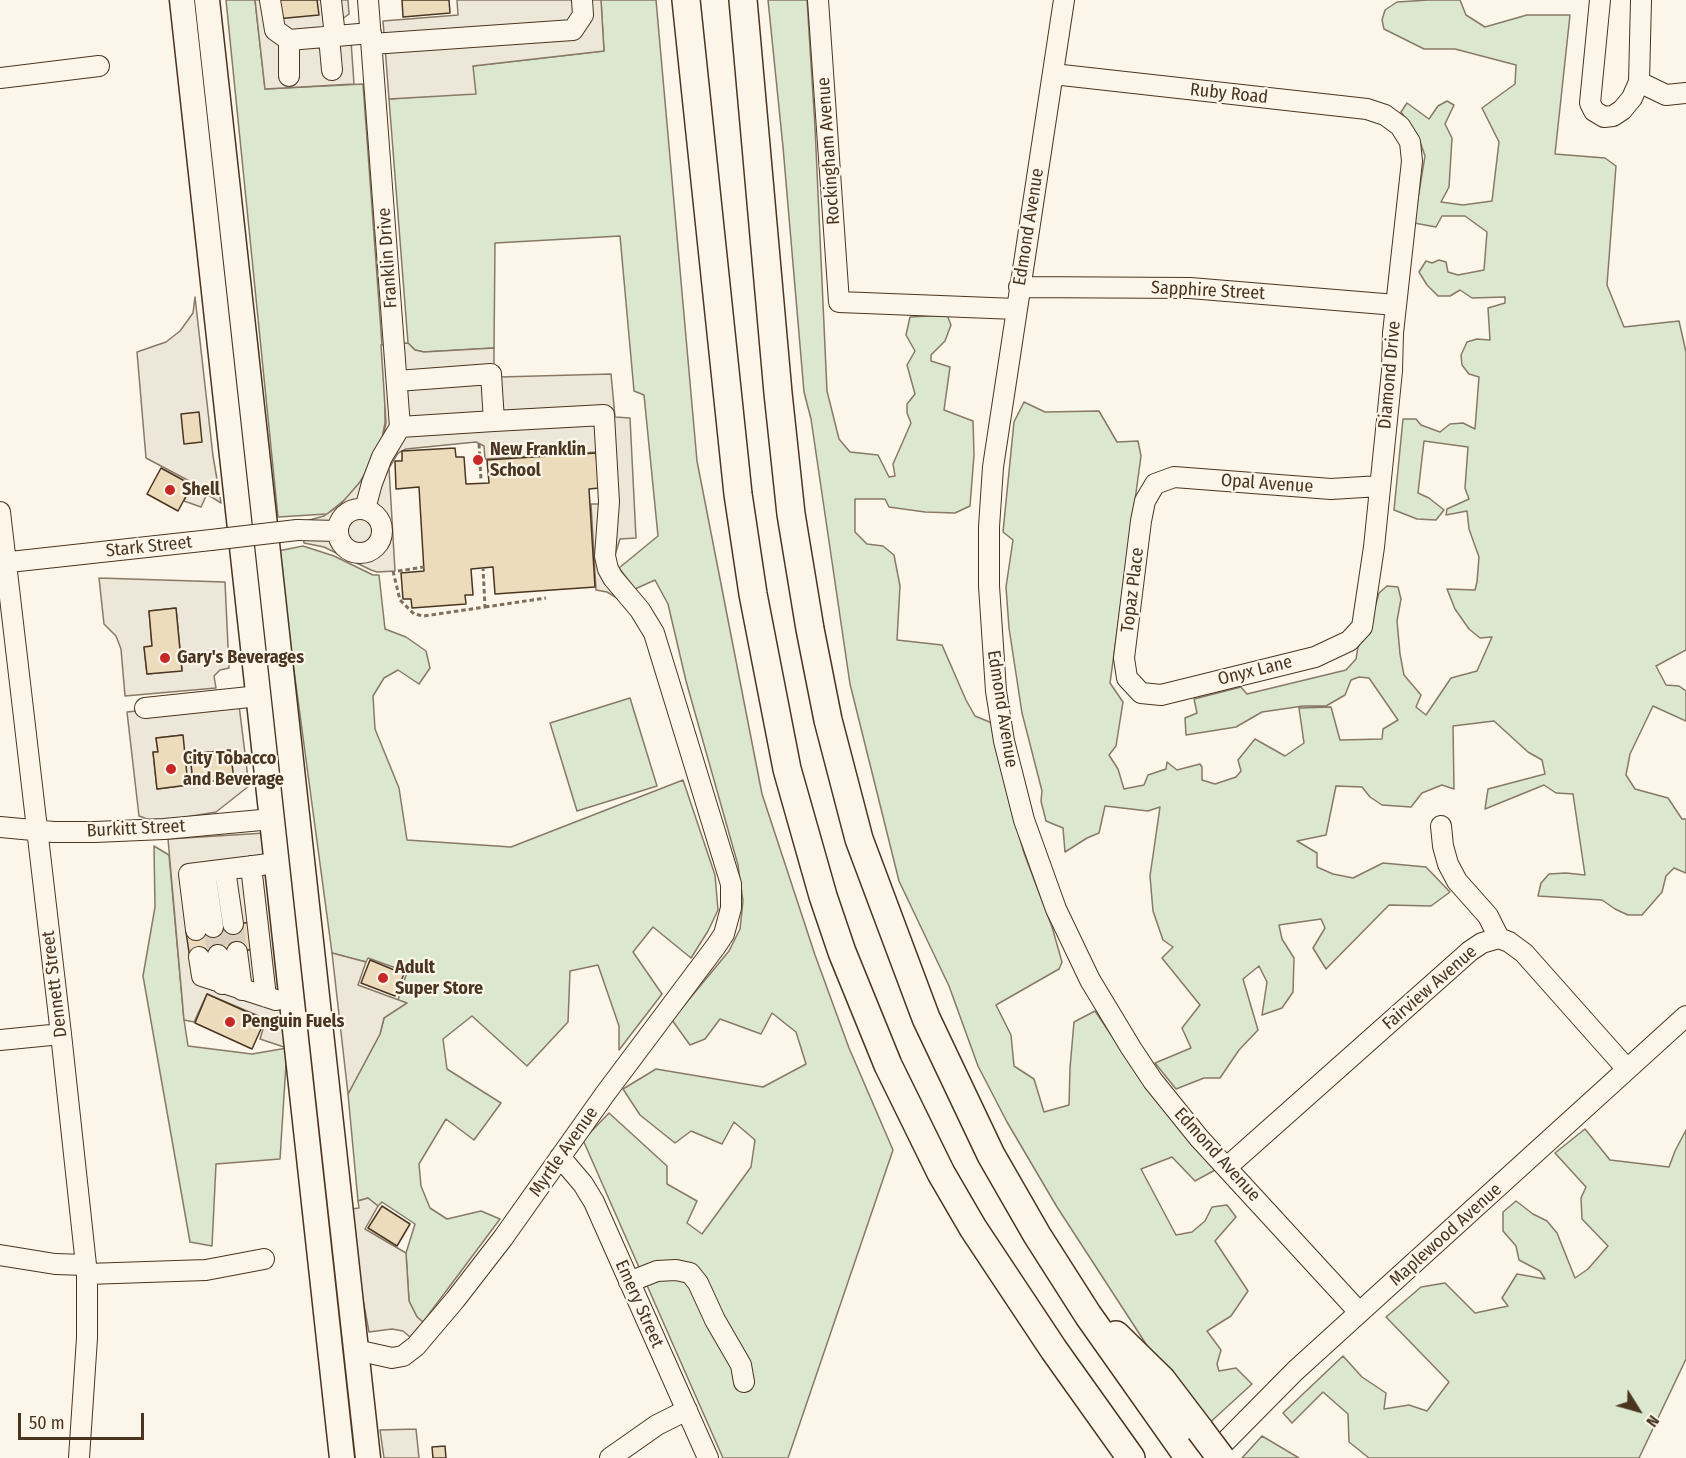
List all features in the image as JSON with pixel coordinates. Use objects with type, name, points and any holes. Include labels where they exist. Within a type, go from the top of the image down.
[{"type":"highway","points":[[686,0],[738,494],[753,594],[787,769],[823,896],[842,952],[879,1045],[941,1173],[973,1228],[1054,1350],[1131,1458]]},
{"type":"highway","points":[[743,0],[791,514],[828,720],[859,840],[926,1018],[953,1078],[991,1155],[1037,1235],[1081,1305],[1127,1344],[1162,1380],[1190,1445],[1221,1458]]},
{"type":"main road","points":[[182,0],[342,1458]]},
{"type":"main road","points":[[207,0],[368,1458]]},
{"type":"street","points":[[270,0],[275,30],[289,40],[332,37],[371,39],[573,30],[583,15],[582,0]]},
{"type":"street","points":[[331,0],[332,70]]},
{"type":"street","name":"Franklin Drive","points":[[368,0],[400,427]]},
{"type":"street","name":"Rockingham Avenue","points":[[818,0],[839,302],[1016,309]]},
{"type":"street","name":"Edmond Avenue","points":[[1064,0],[993,467],[989,527],[989,586],[996,691],[1013,780],[1038,863],[1072,945],[1090,980],[1153,1081],[1199,1138],[1359,1312]]},
{"type":"street","points":[[1600,0],[1590,103],[1594,111],[1604,117],[1613,116],[1622,110],[1632,98],[1639,82],[1641,0]]},
{"type":"street","points":[[289,40],[289,76]]},
{"type":"street","points":[[0,78],[99,66]]},
{"type":"street","name":"Ruby Road","points":[[1053,74],[1367,109],[1385,115],[1400,126]]},
{"type":"street","points":[[1639,82],[1666,95],[1686,93]]},
{"type":"street","name":"Diamond Drive","points":[[1362,627],[1374,547],[1396,305],[1412,161],[1410,142],[1400,126]]},
{"type":"street","name":"Sapphire Street","points":[[1019,287],[1190,288],[1396,305]]},
{"type":"street","points":[[365,509],[382,457],[400,427],[494,421],[491,374],[397,381]]},
{"type":"street","name":"Myrtle Avenue","points":[[356,1350],[392,1358],[403,1356],[416,1346],[456,1300],[716,946],[728,920],[732,897],[654,633],[640,610],[613,578],[608,568],[605,556],[609,502],[604,415],[494,421]]},
{"type":"street","name":"Opal Avenue","points":[[1155,484],[1174,477],[1331,489],[1380,486]]},
{"type":"street","name":"Topaz Place","points":[[1141,693],[1126,678],[1124,658],[1141,521],[1145,501],[1155,484]]},
{"type":"street","points":[[358,509],[365,509],[377,517],[382,525],[381,540],[375,548],[364,553],[350,551],[341,543],[338,531],[340,521],[349,512],[358,509]]},
{"type":"street","name":"Dennett Street","points":[[0,512],[3,563],[61,1034],[86,1269],[86,1359],[79,1458]]},
{"type":"street","name":"Stark Street","points":[[3,563],[297,530],[338,531]]},
{"type":"street","name":"Onyx Lane","points":[[1141,693],[1161,695],[1315,657],[1349,641],[1362,627]]},
{"type":"street","points":[[145,708],[259,696]]},
{"type":"street","name":"Burkitt Street","points":[[0,828],[94,832],[164,829],[272,819]]},
{"type":"street","points":[[1441,826],[1448,864],[1457,881],[1488,916],[1499,938]]},
{"type":"street","points":[[225,870],[214,927],[189,874],[277,863]]},
{"type":"street","points":[[251,866],[266,997]]},
{"type":"street","name":"Fairview Avenue","points":[[1227,1167],[1470,951],[1499,938],[1524,953],[1627,1069]]},
{"type":"street","points":[[242,990],[218,955],[202,976],[222,984],[293,1006]]},
{"type":"street","name":"Maplewood Avenue","points":[[1209,1458],[1294,1371],[1686,1016]]},
{"type":"street","points":[[0,1040],[61,1034]]},
{"type":"street","name":"Emery Street","points":[[560,1157],[583,1184],[594,1202],[708,1458]]},
{"type":"street","points":[[0,1255],[86,1269],[206,1270],[264,1259]]},
{"type":"street","points":[[629,1282],[657,1271],[676,1270],[690,1273],[699,1283],[715,1320],[741,1365],[744,1382]]},
{"type":"street","points":[[610,1458],[657,1425],[687,1410]]},
{"type":"path","points":[[479,444],[481,480]]},
{"type":"path","points":[[424,567],[396,571],[396,592],[400,600],[414,614],[424,616],[546,598]]},
{"type":"path","points":[[483,568],[485,607]]},
{"type":"green space","points":[[226,0],[255,0],[265,89],[363,84],[385,386],[385,423],[380,449],[369,471],[348,497],[327,514],[278,517]]},
{"type":"green space","points":[[601,0],[656,0],[697,461],[762,794],[815,955],[849,1048],[893,1150],[788,1458],[723,1458],[583,1140],[609,1113],[667,1166],[667,1184],[697,1201],[687,1223],[702,1234],[751,1167],[755,1140],[734,1122],[722,1144],[691,1131],[675,1143],[640,1115],[623,1089],[656,1069],[763,1087],[806,1064],[796,1032],[772,1013],[761,1034],[720,1019],[705,1039],[690,1045],[672,1020],[729,951],[740,929],[743,901],[738,865],[686,681],[668,604],[655,580],[635,589],[619,568],[658,536],[644,395],[634,391],[620,236],[495,243],[494,348],[424,352],[415,350],[408,343],[389,99],[474,93],[473,66],[604,51]]},
{"type":"green space","points":[[768,0],[807,0],[827,391],[839,439],[850,452],[878,455],[889,477],[895,476],[893,464],[911,423],[907,413],[907,404],[915,394],[907,365],[915,351],[906,335],[910,317],[947,315],[951,325],[945,341],[931,355],[931,361],[950,367],[944,410],[973,421],[974,455],[970,506],[955,513],[925,512],[889,507],[885,499],[855,499],[855,532],[867,544],[883,546],[894,555],[900,586],[897,640],[942,645],[975,716],[992,723],[1006,789],[1024,853],[1052,927],[1062,962],[1059,969],[996,1005],[1011,1035],[1014,1066],[1034,1079],[1044,1112],[1069,1105],[1074,1022],[1095,1011],[1147,1088],[1215,1170],[1195,1181],[1172,1157],[1141,1169],[1176,1235],[1192,1232],[1205,1221],[1212,1207],[1227,1205],[1236,1217],[1215,1241],[1248,1291],[1231,1316],[1207,1331],[1221,1350],[1217,1364],[1219,1371],[1236,1368],[1252,1384],[1205,1427],[1159,1364],[1057,1207],[1007,1122],[978,1066],[949,986],[899,881],[850,684],[811,419],[804,392]]},
{"type":"green space","points":[[1460,0],[1466,15],[1485,27],[1527,15],[1570,15],[1555,154],[1605,158],[1616,166],[1607,285],[1624,327],[1679,321],[1686,352],[1686,650],[1656,666],[1666,685],[1679,686],[1686,691],[1686,721],[1653,706],[1630,754],[1626,775],[1635,789],[1668,798],[1682,819],[1686,819],[1686,873],[1674,868],[1666,876],[1662,892],[1642,915],[1628,915],[1602,900],[1538,896],[1541,883],[1549,874],[1585,875],[1573,794],[1556,793],[1544,785],[1485,809],[1488,789],[1545,774],[1542,760],[1528,752],[1494,721],[1453,726],[1454,789],[1442,785],[1422,793],[1411,807],[1382,805],[1370,797],[1362,787],[1336,786],[1326,835],[1297,841],[1317,853],[1317,867],[1333,874],[1353,878],[1383,863],[1426,867],[1450,892],[1431,906],[1389,905],[1326,969],[1313,948],[1325,928],[1321,919],[1279,925],[1282,939],[1294,958],[1293,992],[1282,1008],[1262,1015],[1267,982],[1259,966],[1243,979],[1258,1030],[1239,1050],[1220,1078],[1204,1078],[1176,1089],[1155,1063],[1191,1048],[1182,1028],[1200,1005],[1162,958],[1173,947],[1163,940],[1153,911],[1150,876],[1160,807],[1148,811],[1105,806],[1099,833],[1065,852],[1063,828],[1046,821],[1041,801],[1042,791],[1022,713],[1009,628],[1006,587],[1013,540],[1003,532],[1014,422],[1024,402],[1045,412],[1099,411],[1117,442],[1138,441],[1141,456],[1110,683],[1123,702],[1116,746],[1109,755],[1118,769],[1124,789],[1144,785],[1148,775],[1166,769],[1167,762],[1177,770],[1200,764],[1202,780],[1215,784],[1236,777],[1241,771],[1238,760],[1255,739],[1285,756],[1304,743],[1299,708],[1331,707],[1340,740],[1382,739],[1383,729],[1398,720],[1369,678],[1359,677],[1351,680],[1345,695],[1326,706],[1303,706],[1262,712],[1236,727],[1186,735],[1185,718],[1197,713],[1194,699],[1241,687],[1247,694],[1346,670],[1356,659],[1358,647],[1369,628],[1379,593],[1387,586],[1398,587],[1401,599],[1397,621],[1400,654],[1404,675],[1421,695],[1416,707],[1426,715],[1451,678],[1477,671],[1492,637],[1480,638],[1469,629],[1455,609],[1447,589],[1475,590],[1477,582],[1479,557],[1469,529],[1467,511],[1446,515],[1447,509],[1469,499],[1465,488],[1468,447],[1424,441],[1418,493],[1429,498],[1444,510],[1436,520],[1417,519],[1394,510],[1403,419],[1416,419],[1421,425],[1440,432],[1450,424],[1463,423],[1475,429],[1479,377],[1469,374],[1462,365],[1461,355],[1467,342],[1477,339],[1490,340],[1488,308],[1505,303],[1505,297],[1472,298],[1460,290],[1450,296],[1438,296],[1419,272],[1426,261],[1432,263],[1439,260],[1446,262],[1448,272],[1458,275],[1484,270],[1487,232],[1465,216],[1442,216],[1436,227],[1414,223],[1425,156],[1418,136],[1401,112],[1407,103],[1429,119],[1438,106],[1447,101],[1454,105],[1445,124],[1452,138],[1449,187],[1441,202],[1463,205],[1492,201],[1499,142],[1482,108],[1515,84],[1516,65],[1455,49],[1424,49],[1384,29],[1382,20],[1385,10],[1397,2]]},
{"type":"green space","points":[[303,546],[334,556],[373,575],[379,575],[385,629],[406,637],[426,651],[430,668],[419,684],[398,670],[384,678],[373,696],[375,729],[399,788],[407,840],[511,847],[683,780],[715,875],[718,910],[691,958],[653,927],[633,952],[662,994],[619,1050],[619,1026],[598,965],[570,971],[568,1022],[527,1066],[472,1016],[443,1039],[447,1069],[501,1103],[474,1140],[446,1119],[419,1164],[421,1186],[430,1208],[447,1219],[481,1211],[500,1219],[423,1322],[417,1317],[409,1301],[406,1253],[415,1224],[382,1202],[378,1206],[368,1198],[358,1201],[348,1094],[380,1034],[384,1018],[398,1000],[407,972],[368,958],[366,962],[332,953],[278,551]]},
{"type":"green space","points":[[630,698],[657,786],[577,811],[550,723]]},
{"type":"green space","points":[[154,846],[169,855],[188,1046],[252,1054],[287,1048],[280,1159],[216,1164],[212,1246],[190,1242],[143,976],[155,907]]},
{"type":"green space","points":[[1585,1129],[1610,1160],[1669,1167],[1686,1130],[1686,1359],[1639,1458],[1369,1458],[1349,1442],[1348,1414],[1323,1392],[1292,1423],[1283,1413],[1343,1356],[1362,1377],[1386,1393],[1384,1409],[1409,1405],[1427,1411],[1449,1382],[1386,1317],[1421,1287],[1445,1283],[1475,1313],[1508,1306],[1502,1298],[1517,1274],[1545,1279],[1540,1271],[1519,1260],[1516,1246],[1503,1231],[1503,1212],[1516,1201],[1547,1221],[1557,1233],[1575,1278],[1588,1269],[1608,1246],[1582,1219],[1581,1198],[1586,1187],[1555,1153]]},
{"type":"green space","points":[[1262,1436],[1299,1458],[1242,1458]]},
{"type":"shaded area","points":[[255,0],[348,0],[349,14],[341,20],[342,40],[351,41],[354,84],[265,89]]},
{"type":"shaded area","points":[[457,0],[601,0],[604,51],[473,66],[476,94],[389,99],[383,21],[458,15]]},
{"type":"shaded area","points":[[195,297],[213,456],[221,503],[207,494],[201,507],[184,501],[193,483],[146,458],[137,352],[166,342],[180,331],[193,313]]},
{"type":"shaded area","points":[[408,343],[415,350],[424,352],[494,348],[494,372],[499,377],[611,374],[615,417],[630,418],[636,538],[620,539],[615,555],[616,563],[624,577],[622,601],[607,592],[596,590],[591,504],[601,504],[598,452],[485,459],[484,446],[476,442],[406,449],[398,453],[389,468],[395,571],[377,572],[324,547],[304,543],[302,522],[324,516],[340,505],[360,482],[383,437],[386,423],[381,345]]},
{"type":"shaded area","points":[[99,578],[225,582],[229,668],[220,670],[214,676],[216,688],[125,696],[121,649],[116,636],[104,624]],"holes":[[[176,608],[182,670],[147,674],[144,647],[152,646],[149,611]]]},
{"type":"shaded area","points":[[232,701],[239,705],[249,786],[216,812],[156,822],[139,816],[127,712]],"holes":[[[182,735],[188,785],[157,789],[153,752],[158,752],[156,738]],[[230,750],[233,779],[193,783],[190,754]]]},
{"type":"shaded area","points":[[265,833],[287,1048],[260,1039],[266,1019],[207,994],[194,1022],[184,1020],[168,839]]},
{"type":"shaded area","points":[[332,953],[366,962],[358,985],[407,1003],[384,1018],[380,1034],[348,1094]]},
{"type":"shaded area","points":[[368,1198],[378,1206],[365,1229],[406,1253],[409,1301],[417,1317],[423,1322],[410,1337],[403,1331],[392,1329],[369,1332],[358,1273],[351,1209],[359,1208],[358,1201]]},
{"type":"shaded area","points":[[416,1429],[419,1458],[384,1458],[380,1430]]},
{"type":"building","points":[[274,0],[317,0],[319,15],[276,19]]},
{"type":"building","points":[[402,0],[449,0],[450,13],[403,17]]},
{"type":"building","points":[[199,412],[202,442],[184,444],[181,414]]},
{"type":"building","points":[[455,448],[456,457],[464,457],[466,484],[489,483],[487,460],[596,453],[599,488],[589,489],[595,587],[495,594],[493,567],[471,569],[473,595],[465,595],[466,604],[412,608],[411,599],[403,599],[401,573],[424,571],[419,487],[396,489],[395,461],[402,461],[402,451]]},
{"type":"building","name":"Shell","points":[[161,468],[192,485],[178,511],[147,494]]},
{"type":"building","points":[[176,608],[182,671],[147,674],[144,647],[152,646],[149,611]]},
{"type":"building","name":"City Tobacco and Beverage","points":[[183,735],[188,785],[157,789],[153,752],[158,752],[156,738]]},
{"type":"building","points":[[230,750],[234,779],[193,783],[190,754]]},
{"type":"building","points":[[251,922],[255,949],[190,959],[186,932]]},
{"type":"building","name":"Adult Super Store","points":[[370,960],[404,974],[395,996],[361,983]]},
{"type":"building","name":"Penguin Fuels","points":[[207,994],[265,1020],[252,1049],[195,1023]]},
{"type":"building","points":[[382,1206],[410,1224],[397,1246],[368,1228]]},
{"type":"building","points":[[445,1446],[446,1458],[433,1458],[432,1447]]},
{"type":"tunnel","points":[[233,924],[237,952]]},
{"type":"tunnel","points":[[213,927],[218,955]]},
{"type":"place","name":"New Franklin School","points":[[478,460]]},
{"type":"place","name":"Shell","points":[[170,490]]},
{"type":"place","name":"Gary's Beverages","points":[[165,658]]},
{"type":"place","name":"City Tobacco and Beverage","points":[[171,769]]},
{"type":"place","name":"Adult Super Store","points":[[383,978]]},
{"type":"place","name":"Penguin Fuels","points":[[230,1022]]}]
